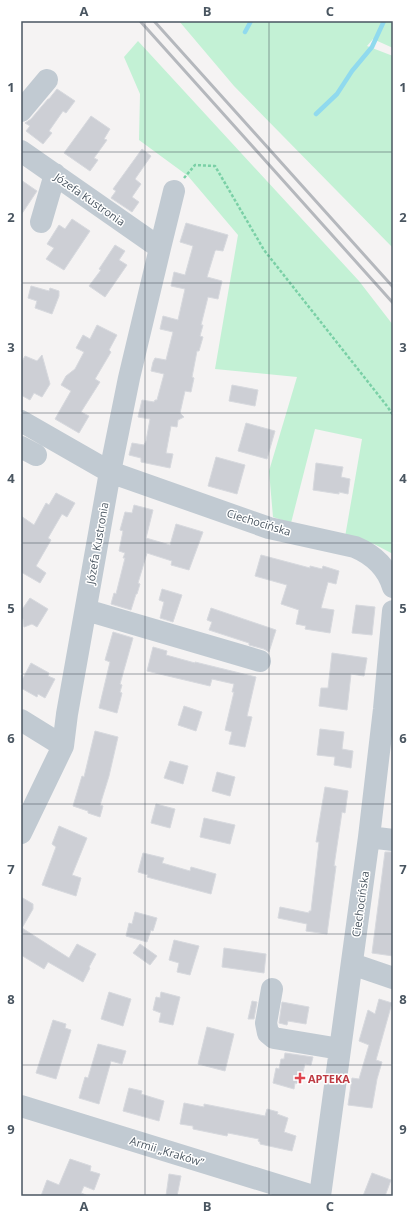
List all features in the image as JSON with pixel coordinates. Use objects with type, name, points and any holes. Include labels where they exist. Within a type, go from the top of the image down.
[{"type":"street","points":[[21,111],[47,80]]},
{"type":"street","name":"Józefa Kustronia","points":[[21,150],[160,248]]},
{"type":"street","points":[[41,222],[54,174]]},
{"type":"street","name":"Józefa Kustronia","points":[[23,826],[63,746],[110,472],[129,378],[174,191]]},
{"type":"street","name":"Ciechocińska","points":[[21,421],[110,472],[269,528],[355,547],[365,551],[384,566],[393,587]]},
{"type":"street","points":[[86,610],[260,661]]},
{"type":"street","name":"Ciechocińska","points":[[320,1196],[388,709],[393,611]]},
{"type":"street","points":[[21,720],[63,746]]},
{"type":"street","points":[[369,837],[393,840]]},
{"type":"street","points":[[352,964],[393,978]]},
{"type":"street","points":[[272,989],[266,1023],[268,1033],[274,1038],[340,1049]]},
{"type":"street","name":"Armii „Kraków”","points":[[21,1106],[312,1196]]},
{"type":"path","points":[[174,191],[196,165],[215,166],[264,250],[393,415]]},
{"type":"green space","points":[[179,21],[393,21],[393,48],[373,39],[367,46],[393,56],[393,248],[234,86]]},
{"type":"green space","points":[[138,41],[359,281],[393,325],[393,554],[374,544],[345,537],[362,439],[315,429],[291,523],[273,517],[269,471],[297,377],[215,369],[238,235],[188,176],[139,140],[140,94],[124,57]]},
{"type":"building","points":[[57,89],[75,101],[66,113],[63,111],[49,131],[52,133],[43,144],[26,131],[30,126],[25,123],[31,119]]},
{"type":"building","points":[[91,116],[110,129],[104,139],[107,140],[94,158],[98,160],[90,171],[64,153]]},
{"type":"building","points":[[142,149],[151,156],[135,179],[141,184],[132,197],[139,202],[132,212],[111,198],[116,191],[113,189]]},
{"type":"building","points":[[21,180],[37,191],[21,215]]},
{"type":"building","points":[[72,219],[90,231],[64,270],[46,259],[54,248],[47,244],[59,225],[65,229]]},
{"type":"building","points":[[186,223],[228,235],[223,251],[215,251],[207,277],[222,281],[218,299],[208,297],[201,325],[203,325],[200,336],[203,337],[199,351],[197,351],[191,392],[185,391],[180,413],[184,417],[178,420],[177,427],[171,426],[166,453],[173,454],[170,468],[141,462],[141,458],[129,455],[132,443],[144,445],[146,441],[150,419],[138,417],[142,400],[154,402],[157,400],[164,374],[151,371],[155,358],[166,360],[173,332],[160,329],[163,316],[178,320],[185,289],[171,286],[174,272],[185,275],[193,246],[180,242]]},
{"type":"building","points":[[115,245],[125,251],[119,260],[127,265],[105,297],[89,286],[101,270],[99,269]]},
{"type":"building","points":[[31,286],[49,291],[50,288],[59,291],[59,296],[52,314],[35,308],[37,301],[28,298]]},
{"type":"building","points":[[97,325],[117,335],[109,350],[111,352],[95,379],[100,382],[81,412],[89,416],[79,433],[55,419],[71,391],[61,385],[66,376],[75,369],[84,352],[76,348],[83,335],[90,339]]},
{"type":"building","points":[[42,355],[50,384],[42,397],[34,393],[30,400],[21,395],[21,363],[25,356],[37,361]]},
{"type":"building","points":[[232,385],[258,390],[255,406],[229,401]]},
{"type":"building","points":[[246,423],[275,431],[267,459],[238,451]]},
{"type":"building","points":[[216,457],[245,465],[237,494],[208,486]]},
{"type":"building","points":[[316,463],[343,467],[341,477],[350,479],[348,494],[313,490]]},
{"type":"building","points":[[56,493],[75,503],[67,517],[62,514],[48,538],[51,540],[36,566],[46,573],[40,583],[21,572],[21,516],[34,525],[46,503],[49,505]]},
{"type":"building","points":[[134,505],[153,510],[146,538],[170,545],[176,524],[203,532],[189,570],[171,565],[172,561],[147,553],[138,583],[140,584],[131,610],[111,604],[114,593],[116,594],[125,558],[123,558],[125,553],[119,551],[123,531],[120,530],[125,512],[132,513]]},
{"type":"building","points":[[261,555],[310,568],[310,566],[322,569],[323,566],[339,571],[336,584],[328,582],[321,608],[334,610],[330,633],[305,629],[306,626],[296,624],[299,610],[281,604],[287,585],[255,576]]},
{"type":"building","points":[[162,589],[182,595],[173,622],[160,618],[164,602],[159,600]]},
{"type":"building","points":[[30,598],[48,609],[37,627],[32,624],[24,627],[23,619],[21,617],[21,611]]},
{"type":"building","points":[[356,605],[375,607],[372,635],[352,633]]},
{"type":"building","points":[[211,608],[276,630],[269,652],[249,645],[249,643],[209,630],[212,622],[207,620]]},
{"type":"building","points":[[113,632],[133,638],[120,684],[122,685],[120,692],[122,693],[117,713],[99,708],[110,662],[105,660]]},
{"type":"building","points":[[153,647],[167,651],[166,655],[256,677],[247,716],[252,717],[245,747],[229,744],[232,732],[225,730],[234,692],[232,692],[234,684],[212,679],[210,686],[147,671]]},
{"type":"building","points":[[332,653],[367,658],[364,676],[351,674],[347,710],[319,706],[321,688],[328,688]]},
{"type":"building","points":[[31,663],[49,673],[48,676],[55,679],[45,698],[38,694],[37,697],[21,688],[21,682]]},
{"type":"building","points":[[184,706],[202,712],[196,731],[178,725]]},
{"type":"building","points":[[320,729],[344,732],[342,749],[353,751],[351,768],[334,765],[335,757],[317,755]]},
{"type":"building","points":[[95,731],[118,737],[109,776],[100,805],[103,806],[100,817],[73,806],[82,776],[84,777]]},
{"type":"building","points":[[170,761],[188,766],[183,784],[164,778]]},
{"type":"building","points":[[217,772],[235,777],[230,796],[212,791]]},
{"type":"building","points":[[325,787],[348,791],[345,813],[342,812],[334,866],[336,866],[327,934],[306,931],[307,924],[278,918],[280,907],[309,913],[309,911],[311,911],[319,842],[316,842]]},
{"type":"building","points":[[156,804],[175,809],[170,828],[151,823]]},
{"type":"building","points":[[204,818],[235,825],[230,844],[200,837]]},
{"type":"building","points":[[59,826],[87,838],[72,875],[81,878],[76,896],[42,885],[56,847],[52,844]]},
{"type":"building","points":[[385,852],[393,852],[393,956],[372,953]]},
{"type":"building","points":[[143,853],[164,858],[162,863],[190,871],[191,867],[216,874],[211,894],[147,877],[148,875],[138,872]]},
{"type":"building","points":[[21,897],[33,904],[33,909],[22,928],[69,958],[77,944],[96,954],[83,982],[48,962],[44,969],[21,955]]},
{"type":"building","points":[[135,912],[157,918],[153,931],[151,930],[147,942],[126,936],[129,923],[132,924]]},
{"type":"building","points":[[174,940],[199,946],[190,975],[177,972],[179,963],[169,960]]},
{"type":"building","points":[[140,944],[157,956],[150,965],[133,953]]},
{"type":"building","points":[[224,948],[266,954],[264,973],[222,967]]},
{"type":"building","points":[[109,992],[131,999],[123,1026],[101,1019]]},
{"type":"building","points":[[161,992],[180,997],[173,1025],[159,1022],[161,1013],[153,1010],[156,997],[160,998]]},
{"type":"building","points":[[379,999],[392,1003],[376,1060],[382,1062],[377,1079],[372,1108],[348,1105],[352,1078],[359,1079],[369,1045],[359,1041],[368,1010],[375,1014]]},
{"type":"building","points":[[252,1001],[257,1002],[254,1019],[248,1019]]},
{"type":"building","points":[[282,1002],[309,1007],[306,1024],[288,1021],[287,1025],[279,1023]]},
{"type":"building","points":[[53,1020],[66,1024],[65,1028],[71,1030],[56,1079],[36,1073]]},
{"type":"building","points":[[207,1027],[234,1034],[225,1071],[198,1064]]},
{"type":"building","points":[[98,1044],[126,1051],[122,1064],[111,1061],[99,1104],[79,1098],[85,1077],[88,1078]]},
{"type":"building","points":[[285,1053],[313,1057],[311,1065],[305,1064],[300,1084],[295,1083],[294,1089],[273,1083],[276,1068],[279,1069],[281,1059],[284,1059]]},
{"type":"building","points":[[129,1088],[142,1091],[141,1094],[164,1101],[159,1121],[123,1111]]},
{"type":"building","points":[[184,1103],[204,1107],[204,1104],[265,1116],[267,1109],[278,1112],[277,1114],[288,1118],[284,1132],[296,1136],[292,1151],[260,1144],[258,1141],[259,1139],[228,1133],[227,1136],[193,1129],[193,1126],[180,1124]]},
{"type":"building","points":[[70,1159],[91,1166],[90,1171],[100,1174],[94,1190],[84,1186],[81,1193],[86,1196],[41,1196],[47,1180],[59,1185]]},
{"type":"building","points":[[372,1173],[391,1180],[385,1196],[363,1196]]},
{"type":"building","points":[[169,1174],[181,1176],[177,1196],[166,1196]]},
{"type":"waterway","points":[[245,32],[251,21]]},
{"type":"waterway","points":[[316,114],[337,94],[352,71],[372,47],[384,21]]},
{"type":"railway","points":[[140,21],[393,303]]},
{"type":"railway","points":[[154,21],[393,287]]},
{"type":"place","name":"APTEKA","points":[[300,1078]]}]
